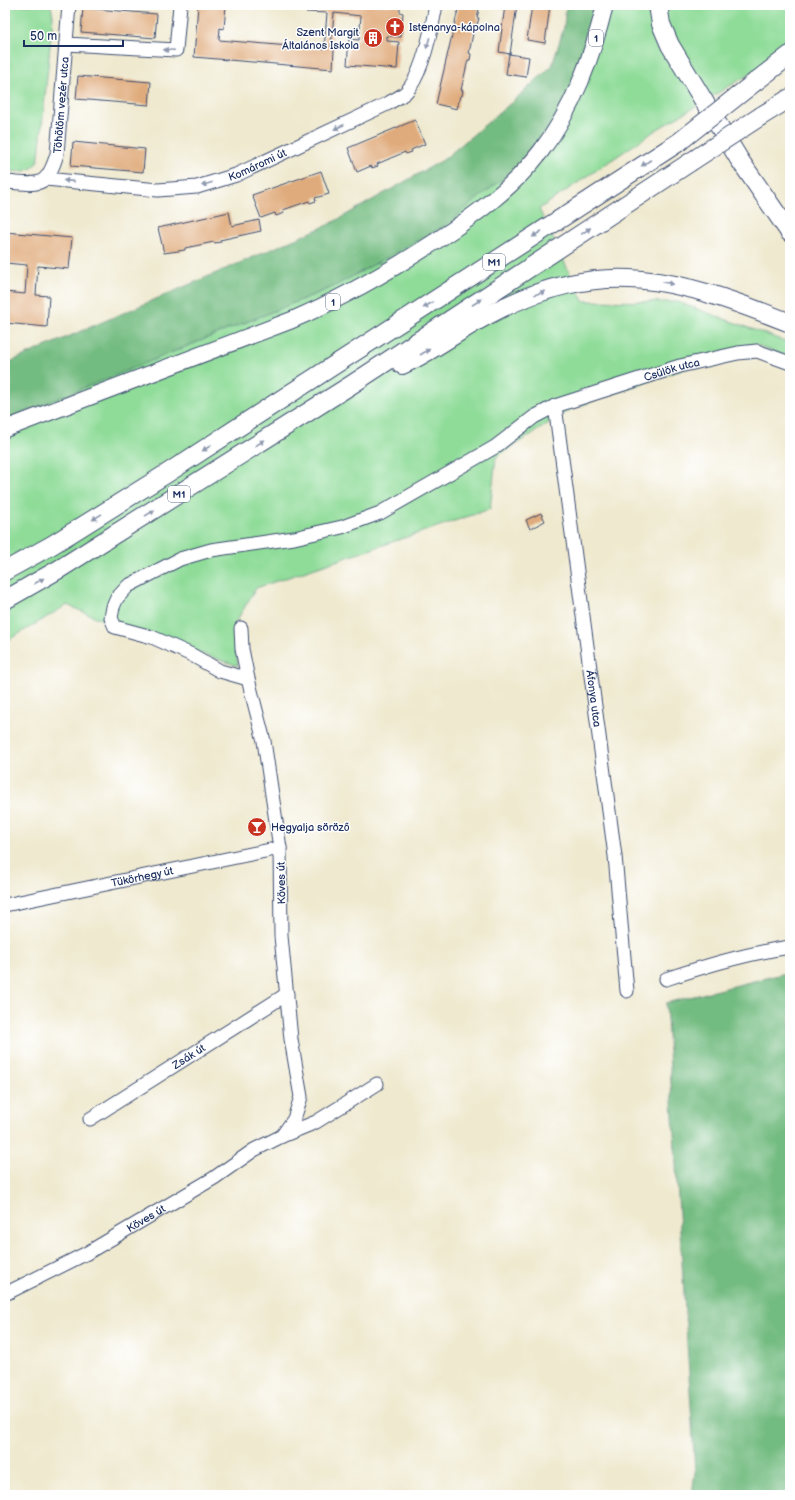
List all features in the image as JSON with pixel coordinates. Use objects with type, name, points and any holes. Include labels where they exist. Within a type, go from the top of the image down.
[{"type":"highway","points":[[648,5],[653,16],[661,24]]},
{"type":"highway","points":[[658,5],[661,24],[670,45],[740,158],[790,233]]},
{"type":"highway","points":[[756,87],[790,55]]},
{"type":"highway","points":[[756,87],[790,70]]},
{"type":"highway","name":"M1","points":[[5,571],[52,544],[172,470],[679,142],[756,87]]},
{"type":"highway","name":"M1","points":[[5,600],[61,568],[351,385],[790,98]]},
{"type":"highway","points":[[351,385],[404,364],[488,315],[530,296],[583,280],[627,278],[674,284],[724,298],[790,323]]},
{"type":"main road","name":"1","points":[[5,429],[226,347],[336,301],[368,283],[454,229],[513,182],[541,151],[578,90],[592,51],[605,5]]},
{"type":"street","name":"Töhötöm vezér utca","points":[[46,179],[52,170],[56,154],[70,5]]},
{"type":"street","points":[[66,44],[176,50],[180,5]]},
{"type":"street","name":"Komáromi út","points":[[5,182],[38,184],[46,179],[168,190],[197,187],[236,175],[387,104],[406,92],[416,74],[429,42],[436,5]]},
{"type":"street","name":"Csülök utca","points":[[248,679],[220,671],[192,655],[152,637],[115,627],[111,618],[113,607],[118,598],[128,586],[180,558],[210,550],[294,538],[342,527],[380,513],[495,447],[534,417],[555,406],[680,366],[738,353],[757,352],[790,363]]},
{"type":"street","name":"Áfonya utca","points":[[555,406],[615,856],[627,991]]},
{"type":"street","name":"Köves út","points":[[241,628],[242,649],[248,679],[264,741],[280,848],[281,936],[291,1039],[301,1096],[294,1120],[282,1136]]},
{"type":"street","name":"Tükörhegy út","points":[[5,905],[280,848]]},
{"type":"street","points":[[666,979],[706,966],[768,950],[790,947]]},
{"type":"street","name":"Zsák út","points":[[90,1119],[287,994]]},
{"type":"street","name":"Köves út","points":[[5,1294],[87,1253],[214,1178],[254,1150],[282,1136],[316,1122],[377,1084]]},
{"type":"green space","points":[[5,5],[51,5],[53,16],[39,157],[34,166],[25,171],[5,171]]},
{"type":"green space","points":[[566,5],[603,5],[571,94],[522,163],[444,226],[333,287],[5,420],[5,364],[330,224],[443,160],[511,103],[552,66],[564,27]]},
{"type":"green space","points":[[639,5],[790,5],[790,50],[656,130],[539,209],[583,301],[678,302],[790,343],[790,357],[753,344],[571,409],[496,457],[490,509],[256,588],[234,625],[238,666],[100,619],[67,605],[5,642],[5,420],[333,287],[444,226],[601,15],[637,8]]},
{"type":"green space","points":[[790,972],[790,1495],[692,1495],[695,1472],[666,1003]]},
{"type":"building","name":"Szent Margit Általános Iskola","points":[[198,5],[226,5],[224,29],[220,28],[219,40],[324,49],[327,13],[306,12],[307,5],[400,5],[400,12],[403,13],[401,37],[387,36],[387,41],[399,42],[397,69],[347,65],[349,39],[359,40],[361,16],[334,13],[331,48],[334,49],[333,69],[194,57]]},
{"type":"building","points":[[459,5],[480,5],[477,18],[479,18],[477,25],[475,24],[469,53],[471,54],[470,60],[468,60],[461,90],[463,90],[462,96],[460,96],[457,109],[436,104]]},
{"type":"building","points":[[505,5],[517,5],[510,54],[499,52]]},
{"type":"building","points":[[532,5],[550,5],[545,43],[527,40]]},
{"type":"building","points":[[83,8],[157,14],[155,38],[81,32]]},
{"type":"building","points":[[509,54],[529,57],[526,77],[506,74]]},
{"type":"building","points":[[78,76],[151,82],[149,105],[76,99]]},
{"type":"building","points":[[415,120],[425,144],[411,150],[412,152],[406,154],[405,152],[377,164],[378,166],[372,168],[371,166],[357,172],[348,148]]},
{"type":"building","points":[[73,142],[145,149],[143,172],[71,166]]},
{"type":"building","points":[[321,171],[329,194],[315,198],[316,201],[310,203],[309,201],[283,210],[284,213],[276,216],[275,213],[261,218],[252,195]]},
{"type":"building","points":[[229,212],[232,226],[259,220],[261,231],[220,240],[221,242],[214,242],[185,248],[185,250],[164,253],[158,228]]},
{"type":"building","points":[[5,232],[72,238],[69,269],[38,266],[36,295],[49,296],[47,327],[5,323],[5,292],[25,294],[27,265],[5,263]]},
{"type":"building","points":[[541,513],[545,521],[530,529],[526,520]]},
{"type":"place","name":"Istenanya-kápolna","points":[[395,27]]},
{"type":"place","name":"Szent Margit Általános Iskola","points":[[373,38]]},
{"type":"place","name":"Hegyalja söröző","points":[[257,827]]}]
